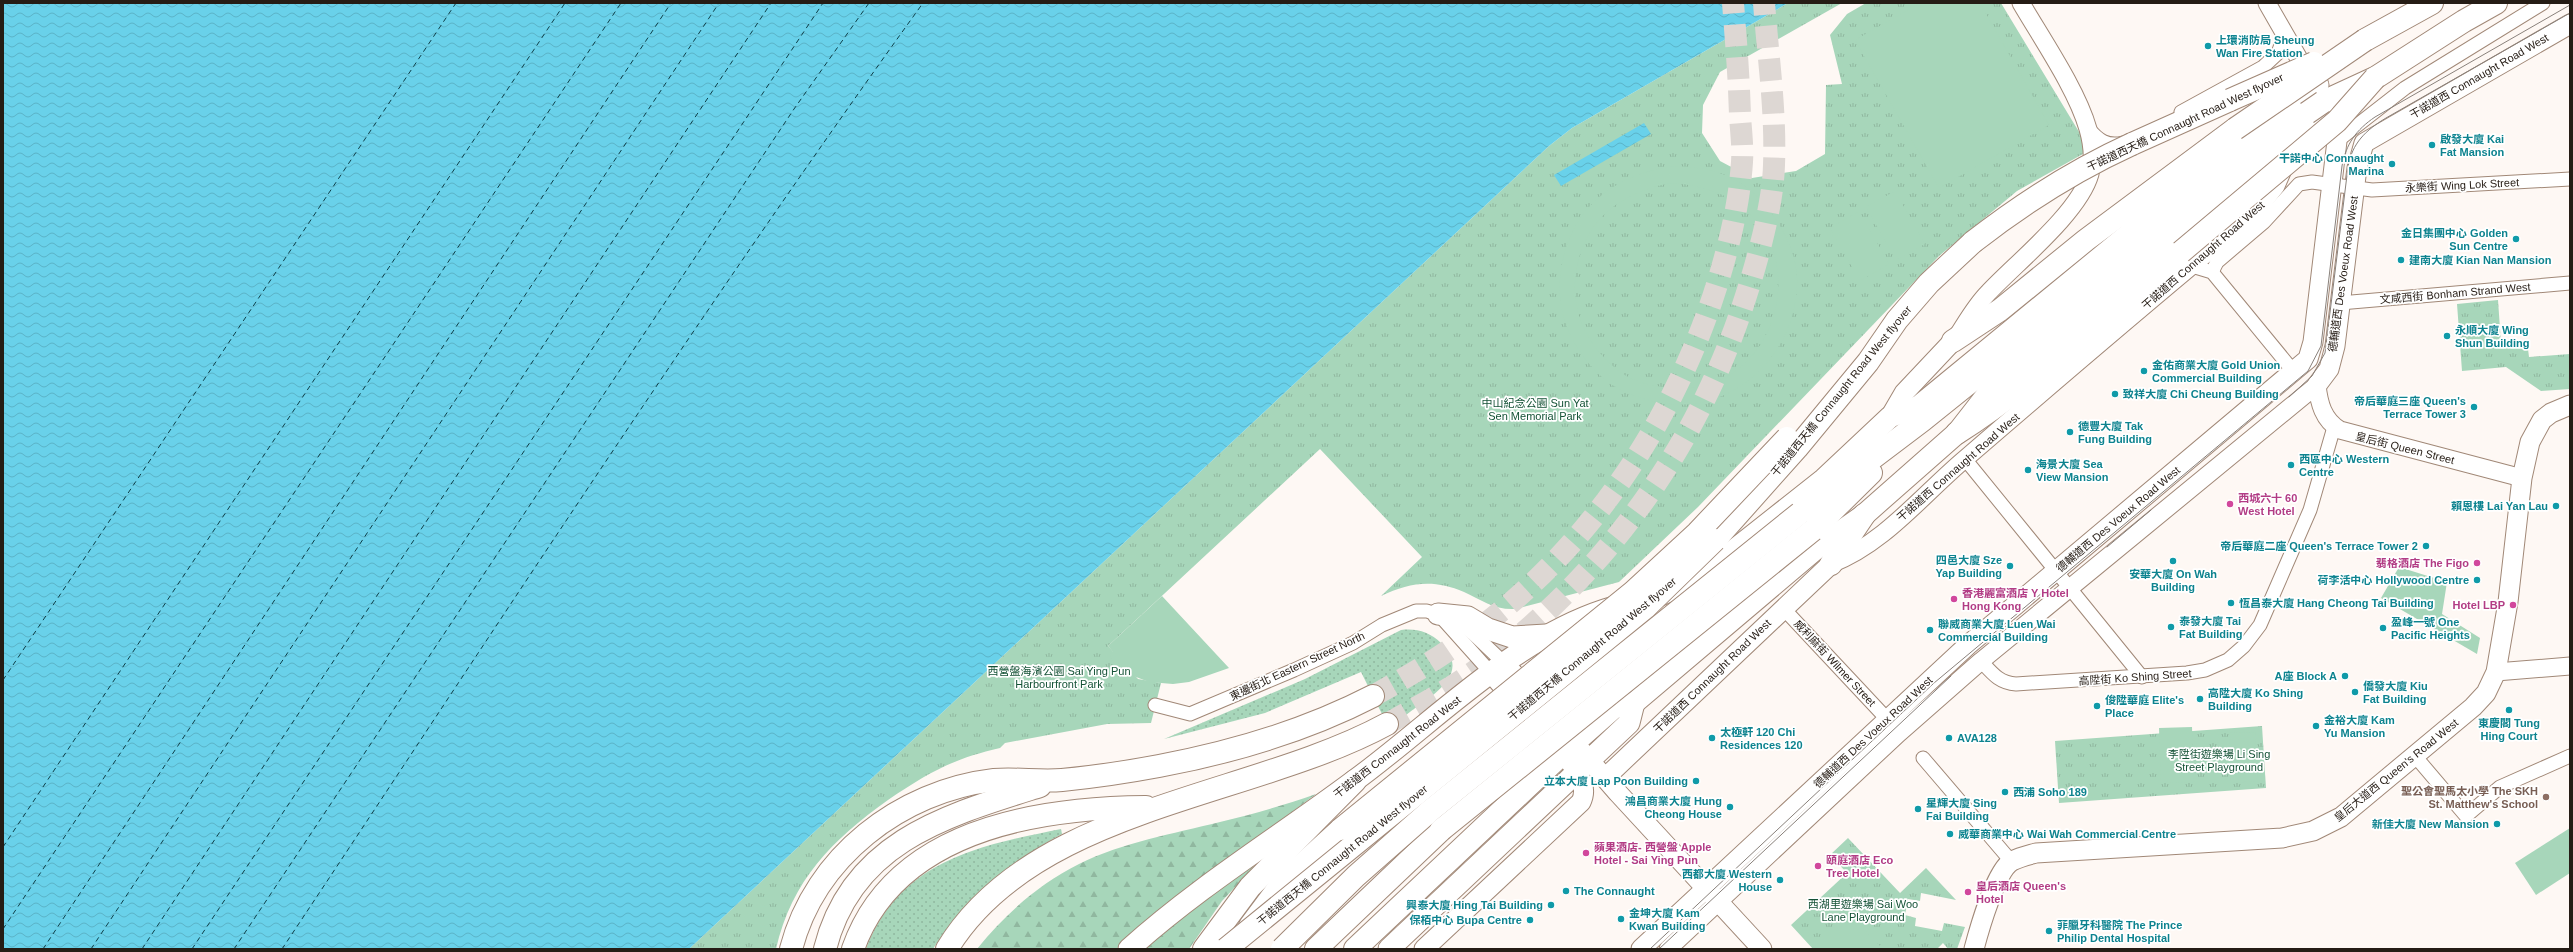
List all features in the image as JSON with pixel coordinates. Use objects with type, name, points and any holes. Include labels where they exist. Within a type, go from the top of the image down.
[{"type":"highway","points":[[1954,341],[2000,310],[2125,211],[2235,129],[2365,40],[2432,3]]},
{"type":"highway","points":[[1957,433],[2000,406],[2118,303],[2337,121],[2375,78],[2464,21],[2496,3]]},
{"type":"highway","name":"干諾道西天橋 Connaught Road West flyover","points":[[1226,949],[1645,608],[1715,540],[1763,488],[1868,362],[1897,320],[1929,283],[1974,242],[2042,192],[2096,160],[2365,40]]},
{"type":"highway","name":"干諾道西天橋 Connaught Road West flyover","points":[[1282,949],[1393,842],[1511,744],[1753,550],[1924,420],[2301,118],[2323,102],[2375,78]]},
{"type":"highway","points":[[1236,949],[1252,924],[1283,882],[1341,829],[1590,628],[1663,565],[1728,502],[1897,320]]},
{"type":"highway","points":[[1316,949],[1441,830],[1824,521],[1924,420]]},
{"type":"highway","points":[[1831,564],[1864,515]]},
{"type":"highway","points":[[791,949],[802,915],[822,879],[847,850],[894,816],[928,798],[966,786],[994,780],[1060,780],[1159,766],[1237,749],[1320,721],[1373,696]]},
{"type":"highway","points":[[947,949],[976,910],[1026,868],[1091,835],[1164,806],[1320,755],[1387,724]]},
{"type":"highway","points":[[1355,949],[1568,748]]},
{"type":"highway","points":[[825,949],[832,927],[848,895],[871,867],[900,842],[950,816],[1060,780]]},
{"type":"highway","points":[[1204,949],[1250,887],[1355,781]]},
{"type":"highway","points":[[853,949],[866,920],[891,885],[916,864],[959,840],[1003,825],[1085,809],[1164,806]]},
{"type":"main road","name":"干諾道西 Connaught Road West","points":[[1890,417],[1919,406],[2236,146],[2351,58],[2439,3]]},
{"type":"main road","points":[[1568,748],[1614,708],[1634,703],[1817,548],[1864,515],[1957,433],[1989,392],[2184,227],[2288,143],[2504,3]]},
{"type":"main road","name":"干諾道西 Connaught Road West","points":[[2355,187],[2361,151],[2370,138],[2570,24]]},
{"type":"main road","points":[[2315,87],[2329,116],[2337,141],[2332,183]]},
{"type":"main road","name":"德輔道西 Des Voeux Road West","points":[[1641,949],[1886,719],[1968,645],[2308,359],[2313,342],[2332,183]]},
{"type":"main road","name":"德輔道西 Des Voeux Road West","points":[[2317,385],[2329,369],[2332,359],[2355,187]]},
{"type":"main road","name":"干諾道西 Connaught Road West","points":[[1129,949],[1214,882],[1355,781],[1498,669],[1547,635],[1594,613],[1670,592],[1700,577],[1824,478],[1890,417],[1904,393],[1954,341]]},
{"type":"main road","name":"皇后大道西 Queen's Road West","points":[[2011,861],[2044,852],[2298,835],[2327,825],[2341,817],[2480,701],[2492,683],[2496,672],[2508,602],[2522,478],[2530,442],[2535,430],[2551,413],[2570,405]]},
{"type":"main road","name":"干諾道西 Connaught Road West","points":[[1606,777],[1831,564]]},
{"type":"main road","points":[[1438,614],[1468,617],[1488,629],[1512,637],[1547,635]]},
{"type":"main road","name":"東邊街北 Eastern Street North","points":[[1498,669],[1583,766]]},
{"type":"main road","points":[[1389,949],[1629,723],[1634,703]]},
{"type":"main road","points":[[1583,766],[1606,777],[1618,793],[1762,949]]},
{"type":"main road","points":[[1424,949],[1581,802],[1585,794],[1583,766]]},
{"type":"main road","points":[[1974,949],[1984,915],[2004,870],[2011,861]]},
{"type":"street","points":[[1954,341],[1986,294],[2049,233],[2084,187],[2092,161],[2088,128],[2076,99],[2021,3]]},
{"type":"street","points":[[2267,3],[2315,87]]},
{"type":"street","points":[[2337,141],[2405,88],[2543,3]]},
{"type":"street","points":[[2088,128],[2096,138],[2104,143],[2115,145],[2124,143],[2263,67],[2278,53],[2285,34]]},
{"type":"street","points":[[2241,78],[2271,77],[2315,87]]},
{"type":"street","name":"干諾道西 Connaught Road West","points":[[1831,564],[1845,558],[1878,537],[1965,459],[2254,214],[2269,198],[2281,176],[2287,157],[2288,143]]},
{"type":"street","name":"永樂街 Wing Lok Street","points":[[2355,187],[2372,190],[2570,178]]},
{"type":"street","name":"干諾道西 Connaught Road West","points":[[2212,272],[2217,262],[2264,222],[2299,184],[2312,182],[2332,183],[2355,187]]},
{"type":"street","points":[[2192,266],[2212,272],[2294,372]]},
{"type":"street","name":"文咸西街 Bonham Strand West","points":[[2340,303],[2570,283]]},
{"type":"street","points":[[2317,385],[2322,411],[2334,427]]},
{"type":"street","name":"德輔道西 Des Voeux Road West","points":[[1668,949],[1899,733],[1981,661],[2317,385]]},
{"type":"street","name":"皇后街 Queen Street","points":[[2334,427],[2347,433],[2522,478]]},
{"type":"street","name":"高陞街 Ko Shing Street","points":[[1981,661],[2001,681],[2016,684],[2187,673],[2213,668],[2236,653],[2255,633],[2265,615],[2310,510],[2334,427]]},
{"type":"street","points":[[1965,459],[2142,677]]},
{"type":"street","name":"威利麻街 Wilmer Street","points":[[1783,608],[1886,719]]},
{"type":"street","name":"東邊街北 Eastern Street North","points":[[1155,705],[1190,714],[1353,643],[1399,617],[1416,611],[1427,611],[1438,614],[1463,624],[1498,669]]},
{"type":"street","points":[[2496,672],[2570,666]]},
{"type":"street","points":[[2415,756],[2466,816],[2500,787],[2570,756]]},
{"type":"street","points":[[1923,758],[2011,861]]},
{"type":"green space","name":"中山紀念公園 Sun Yat Sen Memorial Park","points":[[1788,3],[1842,3],[1720,72],[1703,105],[1702,133],[1720,161],[1752,178],[1796,171],[1825,154],[1826,85],[1842,84],[1830,35],[1847,14],[1866,3],[2001,3],[2090,150],[2017,191],[1939,256],[1698,507],[1619,582],[1515,609],[1494,606],[1453,588],[1432,584],[1412,585],[1381,596],[1422,557],[1320,449],[1108,646],[1138,679],[1161,683],[1151,723],[1107,724],[1005,743],[1000,748],[968,757],[941,768],[888,800],[849,830],[832,847],[817,864],[792,902],[783,924],[776,949],[689,949],[1549,146],[1572,128]]},
{"type":"green space","points":[[1920,3],[1980,3],[2049,125],[1939,188],[1855,40]]},
{"type":"green space","points":[[1673,166],[1699,168],[1725,175],[1741,183],[1761,200],[1772,214],[1789,243],[1796,268],[1797,284],[1794,309],[1786,332],[1774,353],[1759,372],[1740,387],[1718,398],[1695,404],[1670,404],[1653,401],[1627,393],[1604,379],[1577,347],[1565,322],[1562,308],[1560,280],[1564,256],[1571,235],[1581,217],[1594,202],[1610,189],[1629,179],[1650,171]],"holes":[[[1672,183],[1723,195],[1756,221],[1774,255],[1778,294],[1768,331],[1746,362],[1713,383],[1670,388],[1647,384],[1626,376],[1614,367],[1597,349],[1584,329],[1580,318],[1575,295],[1575,282],[1578,261],[1584,243],[1593,228],[1605,214],[1619,203],[1652,187]]]},
{"type":"green space","points":[[1895,191],[1925,244],[1896,260],[1866,207]]},
{"type":"green space","points":[[1859,211],[1889,264],[1860,281],[1830,228]]},
{"type":"green space","points":[[2498,300],[2501,343],[2527,341],[2529,357],[2570,354],[2570,389],[2541,391],[2506,367],[2462,371],[2457,304]]},
{"type":"green space","points":[[2399,567],[2447,582],[2442,614],[2480,638],[2477,654],[2381,598]]},
{"type":"green space","points":[[1162,596],[1229,668],[1189,682],[1173,684],[1149,682],[1118,670],[1110,656],[1113,652],[1108,646]]},
{"type":"green space","points":[[1401,630],[1417,630],[1437,639],[1450,655],[1453,666],[1450,676],[1444,685],[1405,716],[1392,734],[1361,672],[1265,713],[1164,739],[1305,679]]},
{"type":"green space","name":"李陞街遊樂場 Li Sing Street Playground","points":[[2262,726],[2266,788],[2059,803],[2055,741]]},
{"type":"green space","points":[[2192,727],[2194,782],[2161,783],[2159,728]]},
{"type":"green space","points":[[2255,732],[2258,781],[2231,783],[2229,733]]},
{"type":"green space","points":[[1316,794],[1172,902],[1116,949],[977,949],[1011,912],[1037,890],[1064,872],[1096,856],[1131,844],[1257,813]]},
{"type":"green space","points":[[2570,828],[2570,873],[2536,895],[2515,863]]},
{"type":"green space","points":[[1061,829],[1062,834],[1007,869],[974,898],[959,913],[933,949],[866,949],[881,919],[900,895],[921,876],[946,862],[972,851],[1000,842]]},
{"type":"green space","name":"西湖里遊樂場 Sai Woo Lane Playground","points":[[1848,838],[1900,893],[1926,868],[1956,900],[1921,893],[1920,901],[1908,899],[1905,915],[1916,918],[1915,926],[1942,931],[1944,923],[1965,927],[1957,949],[1948,949],[1943,943],[1937,949],[1813,949],[1791,925],[1847,873],[1830,855]]},
{"type":"green space","points":[[1252,864],[1254,867],[1222,901],[1189,949],[1142,949]]},
{"type":"green space","points":[[1849,913],[1883,949],[1827,949],[1819,941]]},
{"type":"water","points":[[3,3],[1788,3],[1572,128],[1549,146],[689,949],[3,949]]},
{"type":"water","points":[[1644,123],[1651,134],[1561,186],[1554,175]]},
{"type":"ferry route","points":[[3,680],[456,3]]},
{"type":"ferry route","points":[[3,847],[565,3]]},
{"type":"ferry route","points":[[3,929],[621,3]]},
{"type":"ferry route","points":[[43,949],[671,3]]},
{"type":"ferry route","points":[[91,949],[719,3]]},
{"type":"ferry route","points":[[142,949],[771,3]]},
{"type":"ferry route","points":[[192,949],[823,3]]},
{"type":"ferry route","points":[[234,949],[794,109],[869,3]]},
{"type":"ferry route","points":[[282,949],[598,473],[758,237],[923,3]]},
{"type":"tunnel","points":[[1373,696],[1443,654],[1466,638],[1508,605],[1547,569],[1583,530],[1616,487],[1646,443],[1672,396],[1694,347],[1713,297],[1728,248],[1738,196],[1742,151],[1733,3]]},
{"type":"tunnel","points":[[1387,724],[1438,695],[1475,671],[1531,626],[1571,588],[1608,547],[1642,503],[1673,457],[1700,408],[1723,358],[1743,305],[1758,254],[1771,199],[1774,165],[1774,124],[1764,3]]},
{"type":"tram line","points":[[1650,949],[1934,683],[2308,371],[2321,346],[2342,166],[2349,144],[2357,132],[2375,117],[2570,5]]},
{"type":"tram line","points":[[2289,397],[2312,376],[2325,353],[2348,167],[2353,151],[2361,138],[2372,127],[2386,118],[2570,13]]},
{"type":"tram line","points":[[2107,547],[2151,510]]},
{"type":"tram line","points":[[1659,949],[1951,676]]},
{"type":"place","name":"上環消防局 Sheung Wan Fire Station","points":[[2208,46]]},
{"type":"place","name":"啟發大廈 Kai Fat Mansion","points":[[2432,145]]},
{"type":"place","name":"干諾中心 Connaught Marina","points":[[2392,164]]},
{"type":"place","name":"金日集團中心 Golden Sun Centre","points":[[2516,239]]},
{"type":"place","name":"建南大廈 Kian Nan Mansion","points":[[2401,260]]},
{"type":"place","name":"永順大廈 Wing Shun Building","points":[[2447,336]]},
{"type":"place","name":"金佑商業大廈 Gold Union Commercial Building","points":[[2144,371]]},
{"type":"place","name":"致祥大廈 Chi Cheung Building","points":[[2115,394]]},
{"type":"place","name":"帝后華庭三座 Queen's Terrace Tower 3","points":[[2474,407]]},
{"type":"place","name":"德豐大廈 Tak Fung Building","points":[[2070,432]]},
{"type":"place","name":"西區中心 Western Centre","points":[[2291,465]]},
{"type":"place","name":"海景大廈 Sea View Mansion","points":[[2028,470]]},
{"type":"place","name":"西城六十 60 West Hotel","points":[[2230,504]]},
{"type":"place","name":"賴恩樓 Lai Yan Lau","points":[[2556,506]]},
{"type":"place","name":"帝后華庭二座 Queen's Terrace Tower 2","points":[[2426,546]]},
{"type":"place","name":"安華大廈 On Wah Building","points":[[2173,561]]},
{"type":"place","name":"翡格酒店 The Figo","points":[[2477,563]]},
{"type":"place","name":"四邑大廈 Sze Yap Building","points":[[2010,566]]},
{"type":"place","name":"荷李活中心 Hollywood Centre","points":[[2477,580]]},
{"type":"place","name":"香港麗富酒店 Y Hotel Hong Kong","points":[[1954,599]]},
{"type":"place","name":"恆昌泰大廈 Hang Cheong Tai Building","points":[[2231,603]]},
{"type":"place","name":"Hotel LBP","points":[[2513,605]]},
{"type":"place","name":"泰發大廈 Tai Fat Building","points":[[2171,627]]},
{"type":"place","name":"盈峰一號 One Pacific Heights","points":[[2383,628]]},
{"type":"place","name":"聯威商業大廈 Luen Wai Commercial Building","points":[[1930,630]]},
{"type":"place","name":"A座 Block A","points":[[2345,676]]},
{"type":"place","name":"僑發大廈 Kiu Fat Building","points":[[2355,692]]},
{"type":"place","name":"高陞大廈 Ko Shing Building","points":[[2200,699]]},
{"type":"place","name":"俊陞華庭 Elite's Place","points":[[2097,706]]},
{"type":"place","name":"東慶閣 Tung Hing Court","points":[[2509,710]]},
{"type":"place","name":"金裕大廈 Kam Yu Mansion","points":[[2316,726]]},
{"type":"place","name":"太極軒 120 Chi Residences 120","points":[[1712,738]]},
{"type":"place","name":"AVA128","points":[[1949,738]]},
{"type":"place","name":"立本大廈 Lap Poon Building","points":[[1696,781]]},
{"type":"place","name":"西浦 Soho 189","points":[[2005,792]]},
{"type":"place","name":"聖公會聖馬太小學 The SKH St. Matthew's School","points":[[2546,797]]},
{"type":"place","name":"鴻昌商業大廈 Hung Cheong House","points":[[1730,807]]},
{"type":"place","name":"星輝大廈 Sing Fai Building","points":[[1918,809]]},
{"type":"place","name":"新佳大廈 New Mansion","points":[[2497,824]]},
{"type":"place","name":"威華商業中心 Wai Wah Commercial Centre","points":[[1950,834]]},
{"type":"place","name":"蘋果酒店- 西營盤 Apple Hotel - Sai Ying Pun","points":[[1586,853]]},
{"type":"place","name":"頤庭酒店 Eco Tree Hotel","points":[[1818,866]]},
{"type":"place","name":"西都大廈 Western House","points":[[1780,880]]},
{"type":"place","name":"The Connaught","points":[[1566,891]]},
{"type":"place","name":"皇后酒店 Queen's Hotel","points":[[1968,892]]},
{"type":"place","name":"興泰大廈 Hing Tai Building","points":[[1551,905]]},
{"type":"place","name":"金坤大廈 Kam Kwan Building","points":[[1621,919]]},
{"type":"place","name":"保栢中心 Bupa Centre","points":[[1530,920]]},
{"type":"place","name":"菲臘牙科醫院 The Prince Philip Dental Hospital","points":[[2049,931]]},
{"type":"park label","name":"西營盤海濱公園 Sai Ying Pun Harbourfront Park","points":[[1059,677]]}]
